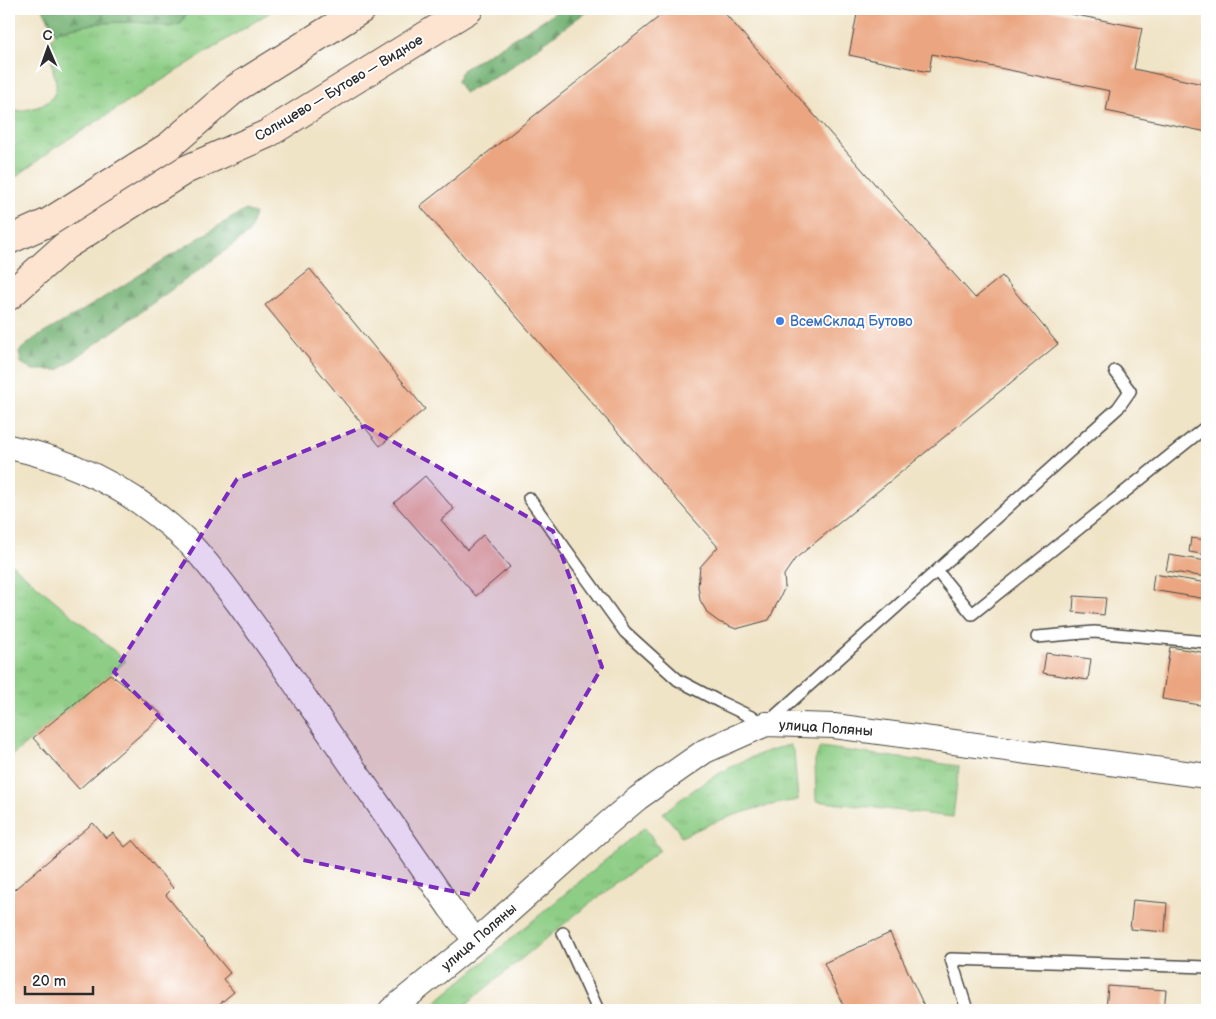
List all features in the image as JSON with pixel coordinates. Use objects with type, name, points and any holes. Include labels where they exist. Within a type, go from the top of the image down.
[{"type":"main road","points":[[9,240],[49,222],[169,146],[236,88],[362,9]]},
{"type":"main road","name":"Солнцево — Бутово — Видное","points":[[9,296],[65,246],[185,170],[267,134],[469,9]]},
{"type":"street","points":[[9,447],[54,459],[106,481],[167,523],[206,561],[263,637],[445,900],[476,941]]},
{"type":"street","name":"улица Поляны","points":[[392,1010],[476,941],[607,824],[657,785],[705,751],[766,724],[834,726],[1207,776]]},
{"type":"lane","points":[[529,498],[625,632],[678,680],[766,724],[1118,408],[1130,391],[1115,371]]},
{"type":"lane","points":[[936,571],[972,614],[1207,426]]},
{"type":"lane","points":[[1037,637],[1094,632],[1207,642]]},
{"type":"lane","points":[[563,932],[598,1010]]},
{"type":"lane","points":[[967,1010],[951,959],[1207,968]]},
{"type":"highlighted area","points":[[365,426],[553,531],[602,667],[471,895],[303,860],[114,672],[237,479]]},
{"type":"green space","points":[[43,9],[186,9],[186,14],[181,24],[169,27],[148,23],[100,23],[60,30],[56,34]]},
{"type":"green space","points":[[186,9],[275,9],[56,147],[9,182],[9,112],[40,106],[52,97],[56,90],[56,82],[52,62],[51,39],[60,30],[100,23],[148,23],[186,14]]},
{"type":"green space","points":[[561,9],[590,9],[503,73],[464,93],[457,81],[462,70]]},
{"type":"green space","points":[[246,210],[255,214],[249,233],[59,370],[33,370],[21,363],[19,351],[35,338]]},
{"type":"green space","points":[[9,562],[126,661],[9,758]]},
{"type":"green space","points":[[790,745],[794,753],[798,800],[738,814],[709,824],[681,837],[677,829],[663,813],[707,781],[739,763]]},
{"type":"green space","points":[[820,747],[959,766],[953,817],[816,801],[815,760]]},
{"type":"green space","points":[[645,827],[660,850],[575,915],[459,1010],[426,1010]]},
{"type":"building","name":"ВсемСклад Бутово","points":[[669,9],[721,9],[975,298],[1002,276],[1058,344],[795,559],[784,575],[785,587],[769,620],[736,629],[719,622],[708,614],[700,600],[698,586],[700,567],[718,547],[420,206]]},
{"type":"building","points":[[858,9],[1046,9],[1142,28],[1134,69],[1207,85],[1207,132],[1106,111],[1110,91],[932,54],[929,72],[849,55]]},
{"type":"building","points":[[310,269],[425,409],[380,446],[265,305]]},
{"type":"building","points":[[425,476],[454,509],[441,520],[467,550],[483,535],[510,567],[476,596],[394,503]]},
{"type":"building","points":[[1191,538],[1207,540],[1207,555],[1189,552]]},
{"type":"building","points":[[1169,555],[1207,561],[1207,577],[1166,571]]},
{"type":"building","points":[[1154,574],[1207,583],[1207,599],[1152,590]]},
{"type":"building","points":[[1074,596],[1106,598],[1104,615],[1073,612]]},
{"type":"building","points":[[1170,647],[1207,653],[1207,706],[1162,699]]},
{"type":"building","points":[[1046,653],[1091,659],[1088,680],[1043,673]]},
{"type":"building","points":[[110,674],[163,715],[79,789],[33,738]]},
{"type":"building","points":[[93,823],[106,838],[113,833],[125,847],[133,840],[173,888],[166,895],[230,973],[223,979],[234,992],[212,1010],[9,1010],[9,894]]},
{"type":"building","points":[[1133,900],[1167,903],[1165,932],[1130,929]]},
{"type":"building","points":[[890,933],[926,1010],[845,1010],[824,963]]},
{"type":"building","points":[[1108,986],[1166,990],[1164,1010],[1106,1010]]},
{"type":"place","name":"ВсемСклад Бутово","points":[[780,321]]}]
